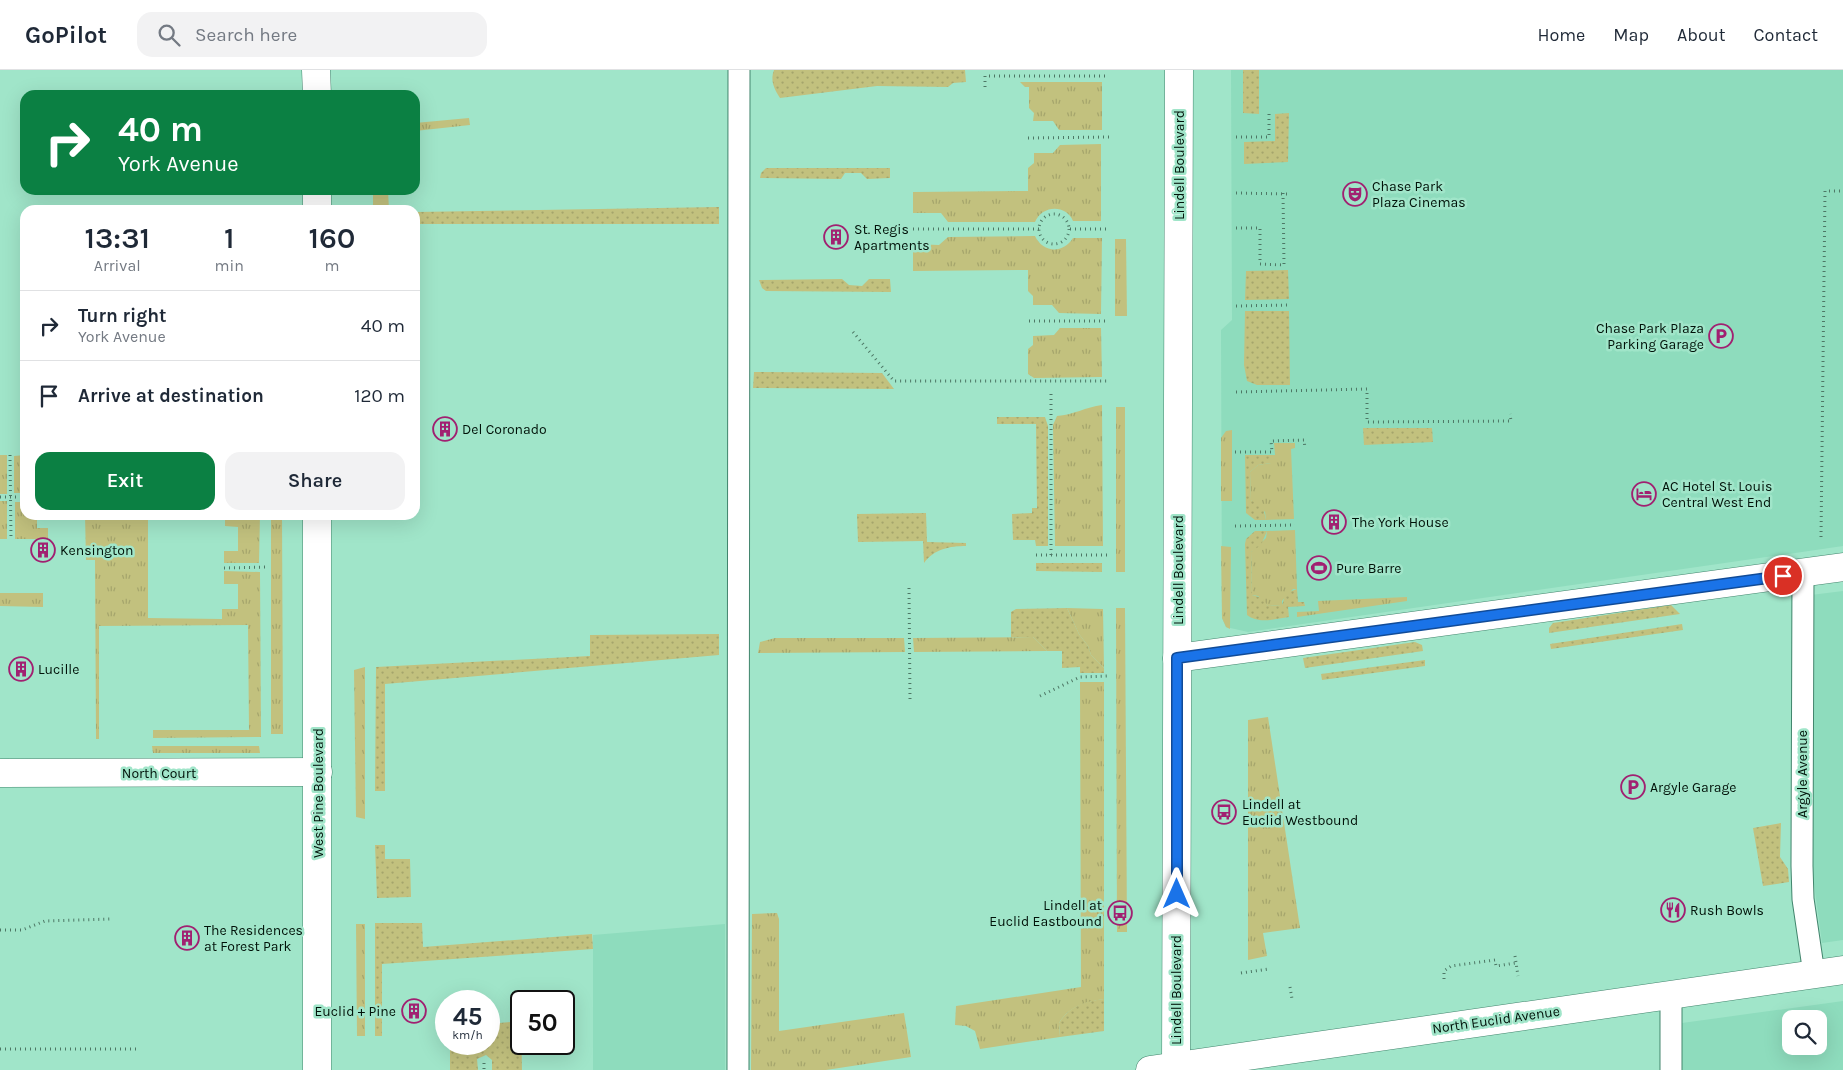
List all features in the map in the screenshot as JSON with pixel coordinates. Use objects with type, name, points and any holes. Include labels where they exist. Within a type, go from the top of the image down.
[{"type":"street","points":[[316,70],[317,90]]},
{"type":"street","name":"Lindell Boulevard","points":[[1167,1069],[1177,658],[1179,70]]},
{"type":"street","name":"West Pine Boulevard","points":[[317,1070],[318,520]]},
{"type":"street","points":[[1177,658],[1843,567]]},
{"type":"street","name":"North Court","points":[[0,773],[318,772]]},
{"type":"street","name":"North Euclid Avenue","points":[[1167,1069],[1843,970]]},
{"type":"lane","points":[[738,1070],[739,70]]},
{"type":"lane","name":"Argyle Avenue","points":[[1803,573],[1802,866],[1803,899],[1814,974]]},
{"type":"lane","points":[[1671,994],[1671,1070]]},
{"type":"path","points":[[985,87],[985,76],[1109,76]]},
{"type":"path","points":[[1236,137],[1270,137],[1269,114]]},
{"type":"path","points":[[1028,138],[1109,137]]},
{"type":"path","points":[[1821,545],[1826,191],[1843,191]]},
{"type":"path","points":[[1236,193],[1288,194]]},
{"type":"path","points":[[1236,228],[1260,228],[1260,264],[1284,265],[1284,193]]},
{"type":"path","points":[[1052,213],[1066,219],[1070,229],[1067,238],[1053,244],[1041,237],[1039,229],[1043,218],[1052,213]]},
{"type":"path","points":[[913,229],[1039,229]]},
{"type":"path","points":[[1070,229],[1109,229]]},
{"type":"path","points":[[1236,306],[1289,305]]},
{"type":"path","points":[[1029,321],[1109,322]]},
{"type":"path","points":[[853,332],[894,382],[1108,381]]},
{"type":"path","points":[[1236,392],[1366,389],[1367,422],[1510,421],[1510,414]]},
{"type":"path","points":[[1051,394],[1051,554]]},
{"type":"path","points":[[1235,452],[1272,452],[1272,441],[1304,440],[1305,448]]},
{"type":"path","points":[[10,455],[11,539]]},
{"type":"path","points":[[0,497],[20,497]]},
{"type":"path","points":[[1235,526],[1295,525]]},
{"type":"path","points":[[1036,554],[1109,555]]},
{"type":"path","points":[[224,568],[266,568]]},
{"type":"path","points":[[909,588],[910,699]]},
{"type":"path","points":[[1040,696],[1080,677],[1109,676]]},
{"type":"path","points":[[0,930],[22,930],[45,921],[111,919]]},
{"type":"path","points":[[1515,956],[1518,976]]},
{"type":"path","points":[[1444,979],[1444,971],[1451,966],[1496,960],[1496,966],[1516,963]]},
{"type":"path","points":[[1241,973],[1269,969]]},
{"type":"path","points":[[1290,987],[1292,999]]},
{"type":"path","points":[[0,1049],[139,1049]]},
{"type":"path","points":[[484,1063],[484,1070]]},
{"type":"shaded area","points":[[1231,70],[1843,70],[1843,546],[1248,632],[1226,627],[1222,618],[1221,330],[1232,320]]},
{"type":"shaded area","points":[[1843,591],[1843,940],[1822,943],[1809,848],[1811,595]]},
{"type":"shaded area","points":[[725,924],[725,1070],[593,1070],[593,935]]},
{"type":"shaded area","points":[[1843,1001],[1843,1070],[1682,1070],[1682,1023]]},
{"type":"green space","points":[[774,70],[965,70],[966,82],[953,83],[948,87],[877,86],[780,98],[773,84]]},
{"type":"green space","points":[[1243,70],[1259,70],[1259,114],[1243,113]]},
{"type":"green space","points":[[1020,82],[1102,82],[1102,130],[1059,130],[1053,121],[1033,121],[1034,113],[1029,108],[1029,87],[1025,87]]},
{"type":"green space","points":[[1289,113],[1288,162],[1244,164],[1244,142],[1275,141],[1275,114]]},
{"type":"green space","points":[[469,118],[470,125],[420,130],[420,123]]},
{"type":"green space","points":[[1101,144],[1101,221],[1073,221],[1070,215],[1060,209],[1043,212],[1035,222],[948,222],[941,213],[913,213],[913,192],[1028,191],[1028,168],[1034,163],[1034,153],[1053,153],[1060,145]]},
{"type":"green space","points":[[766,168],[890,168],[890,178],[867,179],[861,173],[845,173],[841,179],[760,178],[761,173]]},
{"type":"green space","points":[[373,195],[388,195],[389,205],[373,205]]},
{"type":"green space","points":[[719,207],[719,224],[420,224],[420,212]]},
{"type":"green space","points":[[1035,236],[1043,246],[1053,249],[1064,247],[1073,238],[1102,238],[1101,314],[1059,313],[1052,305],[1033,305],[1033,296],[1028,291],[1028,270],[913,271],[913,244],[939,245],[948,237]]},
{"type":"green space","points":[[1115,239],[1126,239],[1127,316],[1115,316]]},
{"type":"green space","points":[[1288,270],[1289,299],[1245,300],[1246,271]]},
{"type":"green space","points":[[842,279],[849,285],[862,286],[869,279],[890,279],[891,292],[766,291],[762,288],[759,280]]},
{"type":"green space","points":[[1245,311],[1289,311],[1290,385],[1257,385],[1247,381],[1244,365]]},
{"type":"green space","points":[[1060,328],[1101,328],[1102,377],[1034,378],[1028,374],[1028,349],[1033,345],[1033,336],[1054,335]]},
{"type":"green space","points":[[754,372],[882,373],[894,389],[753,388]]},
{"type":"green space","points":[[1102,405],[1103,546],[1055,546],[1053,425],[1057,416]]},
{"type":"green space","points":[[1116,407],[1125,407],[1125,572],[1116,572]]},
{"type":"green space","points":[[997,417],[1045,417],[1048,426],[1048,546],[1036,546],[1035,540],[1013,540],[1012,514],[1032,513],[1032,508],[1037,508],[1036,424],[997,424]]},
{"type":"green space","points":[[1363,428],[1432,428],[1433,442],[1364,445]]},
{"type":"green space","points":[[1232,430],[1232,501],[1221,501],[1221,438],[1226,431]]},
{"type":"green space","points":[[1274,443],[1295,443],[1295,448],[1291,449],[1294,519],[1266,520],[1265,512],[1251,500],[1250,472],[1258,465],[1271,463],[1271,455],[1275,455]]},
{"type":"green space","points":[[0,455],[7,455],[7,494],[0,494]]},
{"type":"green space","points":[[20,455],[20,493],[14,493],[14,456]]},
{"type":"green space","points":[[1245,455],[1271,455],[1271,463],[1258,465],[1250,472],[1251,500],[1263,507],[1266,520],[1255,520],[1246,513]]},
{"type":"green space","points":[[0,501],[7,501],[7,539],[0,539]]},
{"type":"green space","points":[[15,502],[20,502],[20,520],[37,520],[37,528],[48,528],[48,539],[15,539]]},
{"type":"green space","points":[[926,513],[927,542],[966,543],[966,546],[937,551],[924,563],[923,541],[858,542],[857,514]]},
{"type":"green space","points":[[85,520],[148,520],[148,618],[222,619],[222,609],[238,609],[238,584],[224,584],[224,571],[260,572],[261,737],[153,738],[153,730],[249,730],[248,625],[99,626],[99,739],[96,739],[95,560],[86,560]]},
{"type":"green space","points":[[225,520],[260,520],[259,563],[224,563],[224,551],[238,551],[238,527],[225,526]]},
{"type":"green space","points":[[271,520],[282,520],[283,734],[271,734]]},
{"type":"green space","points":[[1295,530],[1297,589],[1293,589],[1282,601],[1282,605],[1268,606],[1258,596],[1252,595],[1251,552],[1266,538],[1267,531]]},
{"type":"green space","points":[[1255,531],[1267,531],[1261,545],[1251,552],[1252,595],[1262,598],[1268,606],[1282,605],[1286,593],[1297,589],[1298,602],[1304,602],[1305,606],[1288,607],[1289,617],[1261,620],[1247,615],[1245,544],[1246,539]]},
{"type":"green space","points":[[1221,546],[1231,547],[1230,629],[1226,627],[1222,618]]},
{"type":"green space","points":[[1036,563],[1102,563],[1102,572],[1036,571]]},
{"type":"green space","points":[[0,593],[43,593],[43,607],[0,606]]},
{"type":"green space","points":[[1407,597],[1407,601],[1297,617],[1297,612],[1319,611],[1318,601]]},
{"type":"green space","points":[[1671,605],[1680,614],[1549,633],[1549,628],[1553,623]]},
{"type":"green space","points":[[1067,608],[1103,609],[1104,668],[1091,655]]},
{"type":"green space","points":[[1067,608],[1091,655],[1104,668],[1104,673],[1080,673],[1080,667],[1062,668],[1062,651],[1047,651],[1033,637],[1011,637],[1011,612],[1016,609]]},
{"type":"green space","points":[[1116,608],[1125,608],[1127,932],[1117,932]]},
{"type":"green space","points":[[1682,624],[1683,630],[1551,649],[1550,644]]},
{"type":"green space","points":[[719,634],[719,655],[385,684],[385,791],[375,791],[376,667],[590,656],[590,635]]},
{"type":"green space","points":[[1033,637],[1047,651],[914,652],[913,638]]},
{"type":"green space","points":[[775,638],[904,638],[905,652],[758,653],[760,642]]},
{"type":"green space","points":[[1415,642],[1422,645],[1423,651],[1305,668],[1303,658]]},
{"type":"green space","points":[[1425,660],[1425,666],[1322,680],[1321,674]]},
{"type":"green space","points":[[365,667],[365,819],[356,817],[354,670]]},
{"type":"green space","points":[[1080,682],[1104,682],[1104,999],[1084,1003],[1068,1012],[1059,1023],[1060,1037],[980,1049],[975,1031],[966,1026],[955,1025],[956,1006],[1081,987]]},
{"type":"green space","points":[[1268,717],[1300,928],[1263,933],[1267,956],[1248,960],[1248,720]]},
{"type":"green space","points":[[152,746],[259,746],[260,753],[153,753]]},
{"type":"green space","points":[[1781,823],[1780,857],[1788,869],[1789,882],[1763,886],[1753,828]]},
{"type":"green space","points":[[375,845],[385,845],[385,859],[410,859],[411,897],[377,898]]},
{"type":"green space","points":[[777,913],[779,919],[779,1031],[904,1013],[911,1057],[826,1070],[751,1070],[752,914]]},
{"type":"green space","points":[[375,923],[422,923],[423,947],[592,934],[593,949],[382,964],[382,1036],[375,1036]]},
{"type":"green space","points":[[356,924],[365,924],[365,1036],[357,1036]]},
{"type":"green space","points":[[1104,999],[1104,1031],[1060,1037],[1059,1023],[1068,1012],[1078,1005]]},
{"type":"green space","points":[[510,1022],[510,1055],[522,1055],[522,1070],[492,1070],[492,1060],[486,1055],[500,1055],[500,1023]]},
{"type":"green space","points":[[450,1055],[486,1055],[477,1059],[478,1070],[450,1070]]},
{"type":"place","name":"Chase Park Plaza Cinemas","points":[[1355,194]]},
{"type":"place","name":"St. Regis Apartments","points":[[836,237]]},
{"type":"place","name":"Chase Park Plaza Parking Garage","points":[[1721,336]]},
{"type":"place","name":"Del Coronado","points":[[445,429]]},
{"type":"place","name":"AC Hotel St. Louis Central West End","points":[[1644,494]]},
{"type":"place","name":"The York House","points":[[1334,522]]},
{"type":"place","name":"Kensington","points":[[43,550]]},
{"type":"place","name":"Pure Barre","points":[[1319,568]]},
{"type":"place","name":"Lucille","points":[[21,669]]},
{"type":"place","name":"Argyle Garage","points":[[1633,787]]},
{"type":"place","name":"Lindell at Euclid Westbound","points":[[1224,812]]},
{"type":"place","name":"Rush Bowls","points":[[1673,910]]},
{"type":"place","name":"Lindell at Euclid Eastbound","points":[[1120,913]]},
{"type":"place","name":"The Residences at Forest Park","points":[[187,938]]},
{"type":"place","name":"Euclid + Pine","points":[[414,1011]]},
{"type":"route","points":[[1177,894],[1177,658],[1783,576]]}]
